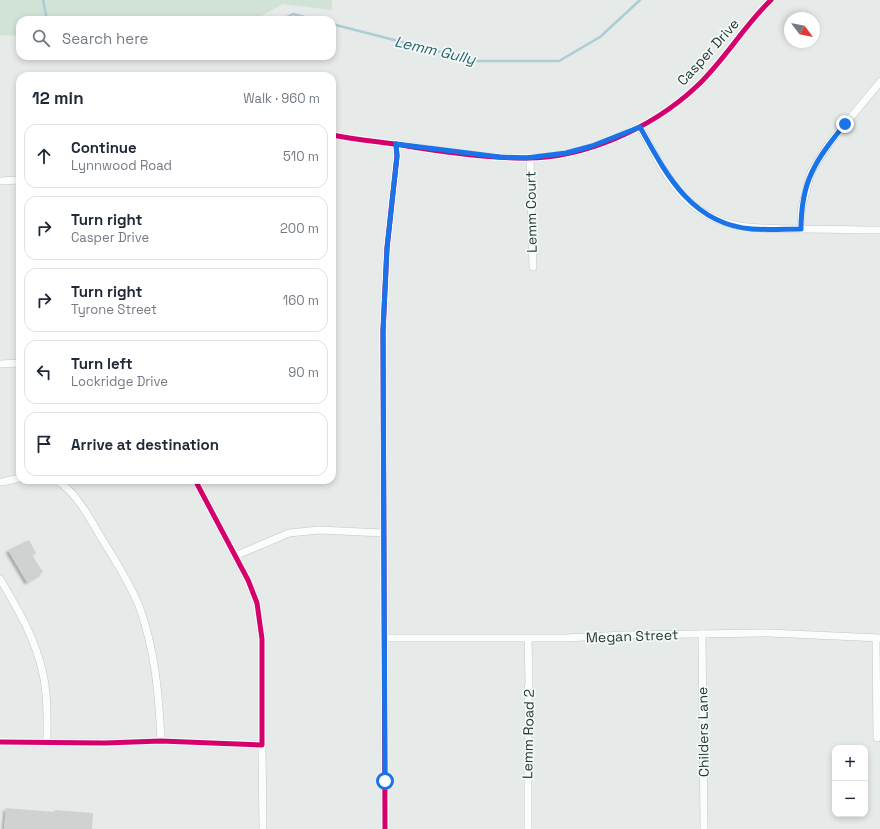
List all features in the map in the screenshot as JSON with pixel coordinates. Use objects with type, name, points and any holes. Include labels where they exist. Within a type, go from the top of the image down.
[{"type":"street","name":"Casper Drive","points":[[336,136],[500,157],[530,158],[566,153],[592,146],[640,127],[674,106],[697,87],[724,57],[757,13],[771,0]]},
{"type":"street","points":[[801,229],[801,211],[811,172],[828,145],[880,82]]},
{"type":"street","points":[[640,127],[673,184],[696,207],[722,222],[752,229],[880,230]]},
{"type":"street","points":[[385,829],[383,331],[387,248],[397,156],[396,144]]},
{"type":"street","name":"Lemm Court","points":[[530,158],[533,267]]},
{"type":"street","points":[[0,181],[16,180]]},
{"type":"street","points":[[0,364],[16,363]]},
{"type":"street","points":[[2,482],[16,479]]},
{"type":"street","points":[[63,484],[66,486],[93,524],[117,563],[138,605],[151,643],[159,694],[161,741]]},
{"type":"street","points":[[197,484],[248,580],[257,603],[262,639],[263,829]]},
{"type":"street","points":[[235,556],[289,533],[319,530],[383,533]]},
{"type":"street","points":[[0,579],[18,610],[38,653],[44,676],[47,743]]},
{"type":"street","name":"Megan Street","points":[[385,638],[528,639],[769,633],[878,638]]},
{"type":"street","name":"Childers Lane","points":[[702,634],[704,829]]},
{"type":"street","points":[[877,738],[878,638]]},
{"type":"street","name":"Lemm Road 2","points":[[528,639],[528,829]]},
{"type":"street","points":[[0,742],[105,743],[161,741],[262,745]]},
{"type":"green space","points":[[0,0],[332,0],[332,10],[283,4],[261,16],[16,16],[16,36],[0,35]]},
{"type":"building","points":[[29,540],[36,553],[32,555],[43,572],[27,582],[8,550]]},
{"type":"building","points":[[6,808],[93,813],[92,829],[4,829]]},
{"type":"waterway","name":"Lemm Gully","points":[[43,0],[46,16]]},
{"type":"waterway","name":"Lemm Gully","points":[[336,25],[476,61],[559,61],[600,37],[640,0]]},
{"type":"waterway","name":"Lemm Gully","points":[[289,16],[293,14],[301,16]]},
{"type":"cycle path","points":[[336,136],[480,156],[509,158],[547,157],[593,147],[638,128],[659,116],[678,102],[706,77],[751,21],[771,0]]},
{"type":"cycle path","points":[[385,829],[383,331],[387,248],[397,156],[396,144]]},
{"type":"cycle path","points":[[0,742],[105,743],[161,741],[262,745],[262,639],[257,603],[248,580],[197,484]]},
{"type":"route","points":[[385,781],[383,331],[387,248],[397,156],[396,144],[500,157],[526,158],[566,153],[592,146],[612,140],[640,127],[664,171],[673,184],[684,197],[696,207],[722,222],[736,226],[752,229],[801,229],[801,211],[811,172],[818,158],[845,124]]}]
